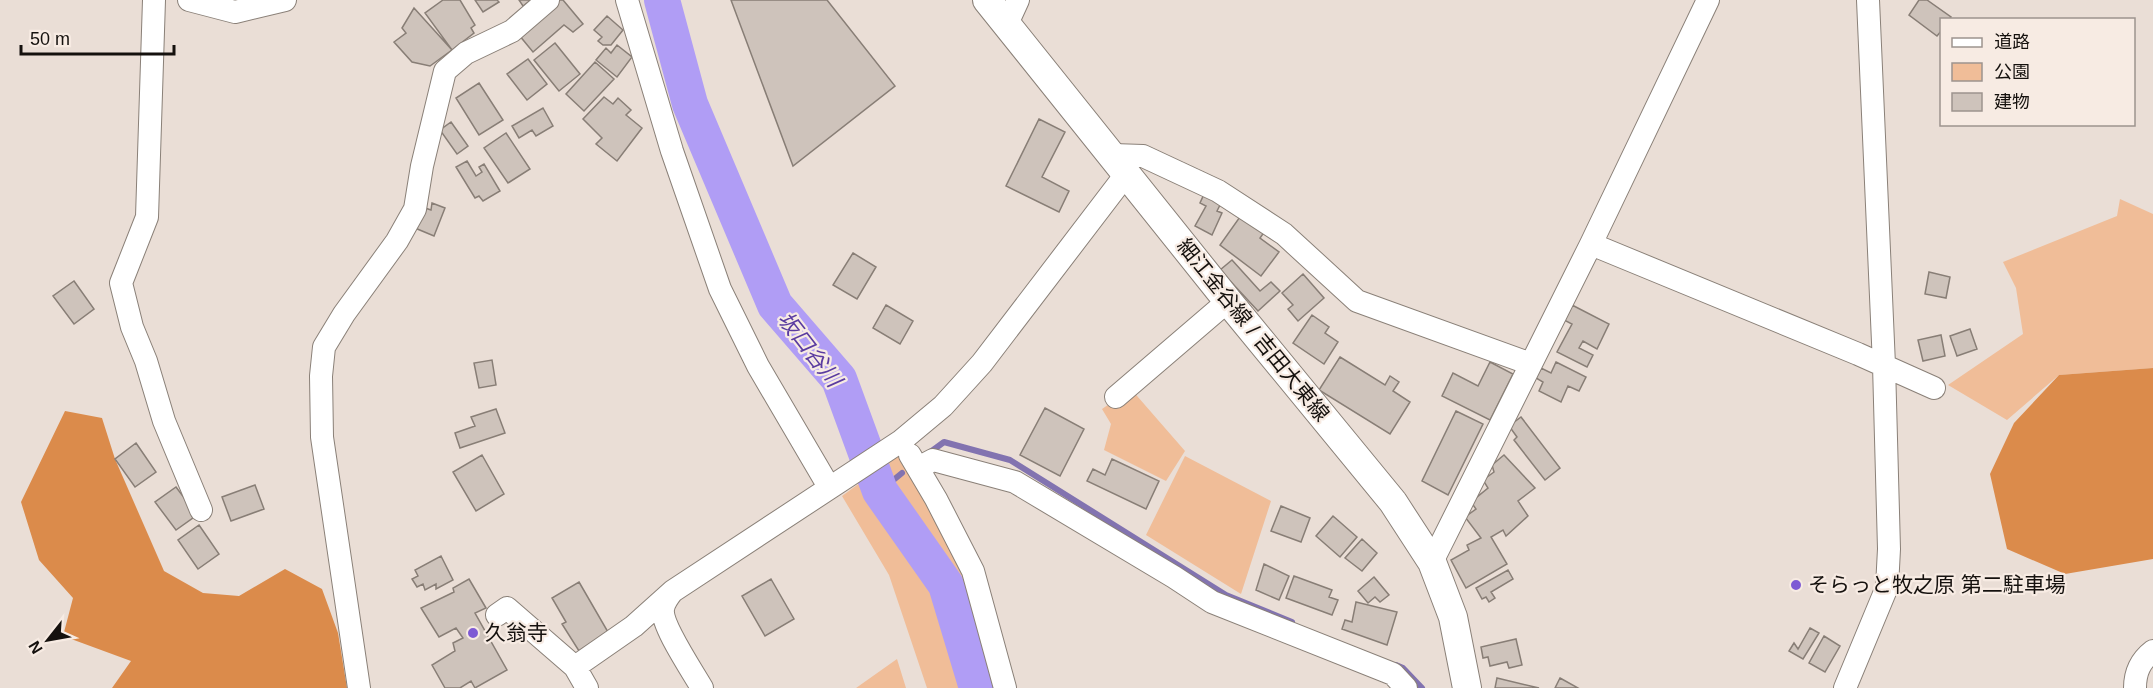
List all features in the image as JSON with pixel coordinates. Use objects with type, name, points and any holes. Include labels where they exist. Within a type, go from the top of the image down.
[{"type":"main road","name":"細江金谷線 / 吉田大東線","points":[[987,0],[1012,12],[1120,164],[1228,301],[1393,502],[1432,562],[1453,617],[1467,688]]},
{"type":"street","points":[[154,0],[147,217],[122,283],[132,327],[146,361],[164,421],[201,510]]},
{"type":"street","points":[[189,0],[235,12],[285,0]]},
{"type":"street","points":[[359,688],[322,437],[321,376],[324,347],[344,314],[397,241],[415,209],[422,166],[445,71],[466,54],[512,31],[548,0]]},
{"type":"street","points":[[627,0],[672,151],[720,289],[758,366],[833,485]]},
{"type":"street","points":[[1432,562],[1591,244],[1708,0]]},
{"type":"street","points":[[1845,688],[1887,587],[1889,549],[1884,366],[1868,0]]},
{"type":"street","points":[[575,667],[634,626],[673,591],[896,444],[943,406],[982,363],[1120,164],[1143,156],[1218,190],[1284,234],[1357,301],[1531,364]]},
{"type":"street","points":[[1591,244],[1935,388]]},
{"type":"street","points":[[1116,397],[1228,301]]},
{"type":"street","points":[[896,444],[918,468],[973,571],[1005,688]]},
{"type":"street","points":[[918,468],[933,460],[1015,482],[1212,602],[1393,674],[1406,688]]},
{"type":"street","points":[[673,591],[663,608],[666,625],[702,688]]},
{"type":"street","points":[[497,615],[507,608],[575,667],[587,688]]},
{"type":"street","points":[[2135,688],[2135,675],[2144,659],[2153,651]]},
{"type":"green space","points":[[2120,199],[2153,214],[2153,368],[2059,375],[2007,420],[1948,385],[2023,334],[2016,288],[2003,262],[2117,216]]},
{"type":"green space","points":[[1131,389],[1185,451],[1166,481],[1104,450],[1111,424],[1102,409]]},
{"type":"green space","points":[[905,450],[970,586],[1007,688],[927,688],[889,575],[842,496]]},
{"type":"green space","points":[[1185,456],[1271,501],[1241,594],[1146,535]]},
{"type":"green space","points":[[897,659],[906,688],[856,688]]},
{"type":"shaded area","points":[[2153,368],[2153,559],[2065,574],[2007,549],[1990,474],[2014,423],[2059,375]]},
{"type":"shaded area","points":[[65,411],[102,418],[115,459],[164,571],[203,593],[239,596],[285,569],[322,589],[338,633],[347,688],[112,688],[131,661],[63,636],[73,598],[39,560],[21,502]]},
{"type":"building","points":[[443,0],[460,0],[475,25],[471,28],[474,33],[452,50],[425,13]]},
{"type":"building","points":[[475,0],[497,0],[499,2],[483,12]]},
{"type":"building","points":[[519,0],[531,0],[523,6]]},
{"type":"building","points":[[560,0],[563,0],[583,24],[573,32],[564,25],[533,52],[519,35]]},
{"type":"building","points":[[731,0],[827,0],[895,86],[793,166]]},
{"type":"building","points":[[1919,0],[1927,0],[1951,17],[1940,18],[1940,32],[1937,36],[1909,15]]},
{"type":"building","points":[[414,8],[452,50],[430,66],[412,62],[394,42],[406,33],[402,28]]},
{"type":"building","points":[[607,16],[623,30],[611,45],[603,45],[598,41],[602,37],[594,30]]},
{"type":"building","points":[[555,43],[580,74],[559,91],[534,60]]},
{"type":"building","points":[[617,45],[632,57],[617,77],[596,60],[606,48],[611,53]]},
{"type":"building","points":[[528,59],[547,84],[527,100],[507,74]]},
{"type":"building","points":[[595,62],[614,79],[584,111],[566,94]]},
{"type":"building","points":[[479,83],[503,120],[479,135],[456,98]]},
{"type":"building","points":[[604,97],[613,104],[618,98],[631,110],[626,115],[642,128],[617,161],[596,144],[602,138],[583,119]]},
{"type":"building","points":[[543,108],[553,126],[536,136],[532,130],[519,138],[512,126]]},
{"type":"building","points":[[1039,119],[1065,132],[1042,177],[1069,191],[1059,212],[1006,186]]},
{"type":"building","points":[[451,122],[468,146],[457,154],[440,130]]},
{"type":"building","points":[[506,133],[530,169],[508,183],[484,148]]},
{"type":"building","points":[[467,161],[476,176],[482,172],[479,167],[484,164],[500,191],[483,201],[479,196],[475,198],[456,167]]},
{"type":"building","points":[[1205,192],[1222,201],[1217,211],[1222,213],[1212,235],[1195,226],[1206,206],[1200,203]]},
{"type":"building","points":[[432,203],[445,208],[434,236],[415,228],[425,208],[431,210]]},
{"type":"building","points":[[1242,214],[1265,231],[1260,238],[1279,252],[1261,276],[1220,245]]},
{"type":"building","points":[[853,253],[876,267],[857,299],[833,285]]},
{"type":"building","points":[[1232,260],[1260,291],[1271,282],[1280,291],[1258,311],[1220,270]]},
{"type":"building","points":[[1929,272],[1950,277],[1946,298],[1925,294]]},
{"type":"building","points":[[1303,274],[1324,298],[1298,321],[1288,309],[1293,305],[1282,293]]},
{"type":"building","points":[[74,281],[94,309],[74,324],[53,296]]},
{"type":"building","points":[[886,305],[913,321],[900,344],[873,328]]},
{"type":"building","points":[[1572,305],[1609,324],[1597,349],[1583,341],[1579,348],[1593,355],[1587,367],[1557,352],[1572,324],[1564,320]]},
{"type":"building","points":[[1312,315],[1329,327],[1325,333],[1338,342],[1324,364],[1293,343]]},
{"type":"building","points":[[1970,329],[1977,349],[1957,356],[1950,336]]},
{"type":"building","points":[[1941,335],[1945,356],[1923,361],[1918,340]]},
{"type":"building","points":[[1340,357],[1385,385],[1390,376],[1399,382],[1393,391],[1410,402],[1390,434],[1319,390]]},
{"type":"building","points":[[492,360],[496,385],[479,388],[474,363]]},
{"type":"building","points":[[1490,362],[1513,374],[1490,420],[1442,396],[1453,373],[1478,386]]},
{"type":"building","points":[[1556,362],[1586,377],[1579,391],[1568,386],[1561,402],[1539,391],[1543,382],[1536,378],[1541,368],[1551,373]]},
{"type":"building","points":[[1045,408],[1084,429],[1060,476],[1020,455]]},
{"type":"building","points":[[496,409],[505,433],[460,448],[455,433],[475,426],[471,417]]},
{"type":"building","points":[[1456,411],[1483,424],[1448,495],[1422,481]]},
{"type":"building","points":[[1521,417],[1560,468],[1545,480],[1514,440],[1517,437],[1509,426]]},
{"type":"building","points":[[136,443],[156,472],[135,487],[115,459]]},
{"type":"building","points":[[482,455],[504,494],[476,511],[453,472]]},
{"type":"building","points":[[1504,455],[1535,488],[1518,501],[1528,516],[1506,536],[1503,530],[1491,537],[1507,564],[1466,588],[1451,560],[1469,550],[1467,545],[1481,538],[1465,517],[1476,509],[1471,502],[1488,488],[1483,480],[1494,472],[1492,465]]},
{"type":"building","points":[[1112,459],[1159,481],[1146,509],[1087,481],[1093,469],[1105,475]]},
{"type":"building","points":[[255,485],[264,509],[231,521],[222,497]]},
{"type":"building","points":[[176,487],[197,515],[176,530],[155,502]]},
{"type":"building","points":[[1281,506],[1310,518],[1301,542],[1271,531]]},
{"type":"building","points":[[1333,516],[1357,537],[1340,557],[1316,536]]},
{"type":"building","points":[[199,525],[219,554],[198,569],[178,540]]},
{"type":"building","points":[[1362,539],[1377,553],[1362,571],[1345,558]]},
{"type":"building","points":[[441,556],[453,580],[436,589],[436,584],[425,590],[423,584],[417,587],[412,579],[418,576],[415,570]]},
{"type":"building","points":[[1264,564],[1289,576],[1279,600],[1256,590]]},
{"type":"building","points":[[1508,570],[1513,579],[1491,592],[1495,598],[1489,602],[1486,597],[1482,599],[1476,588]]},
{"type":"building","points":[[1294,576],[1332,590],[1329,597],[1338,600],[1332,615],[1286,598]]},
{"type":"building","points":[[1374,577],[1389,595],[1380,602],[1375,597],[1368,603],[1358,591]]},
{"type":"building","name":"久翁寺","points":[[469,579],[486,608],[475,613],[507,670],[475,688],[471,681],[460,688],[445,688],[432,665],[455,651],[453,643],[463,638],[456,628],[439,637],[421,608],[454,592],[453,588]]},
{"type":"building","points":[[771,579],[794,619],[765,636],[742,596]]},
{"type":"building","points":[[579,582],[608,632],[579,651],[562,624],[566,622],[552,598]]},
{"type":"building","points":[[1356,602],[1397,612],[1387,645],[1342,629],[1345,620],[1352,622]]},
{"type":"building","points":[[1810,628],[1819,633],[1803,659],[1789,651],[1794,643],[1798,649]]},
{"type":"building","points":[[1824,636],[1840,646],[1825,672],[1809,663]]},
{"type":"building","points":[[1516,639],[1522,665],[1509,668],[1507,662],[1490,666],[1488,657],[1483,658],[1481,647]]},
{"type":"building","points":[[1497,678],[1539,688],[1495,688]]},
{"type":"building","points":[[1560,678],[1578,688],[1555,688]]},
{"type":"waterway","name":"坂口谷川","points":[[662,0],[690,104],[775,305],[839,379],[880,491],[946,585],[977,688]]},
{"type":"waterway","points":[[929,453],[944,442],[1010,460],[1226,595],[1292,622]]},
{"type":"waterway","points":[[880,491],[902,473]]},
{"type":"waterway","points":[[1396,665],[1403,668],[1422,688]]},
{"type":"place","name":"そらっと牧之原 第二駐車場","points":[[1796,585]]},
{"type":"place","name":"久翁寺","points":[[473,633]]}]
